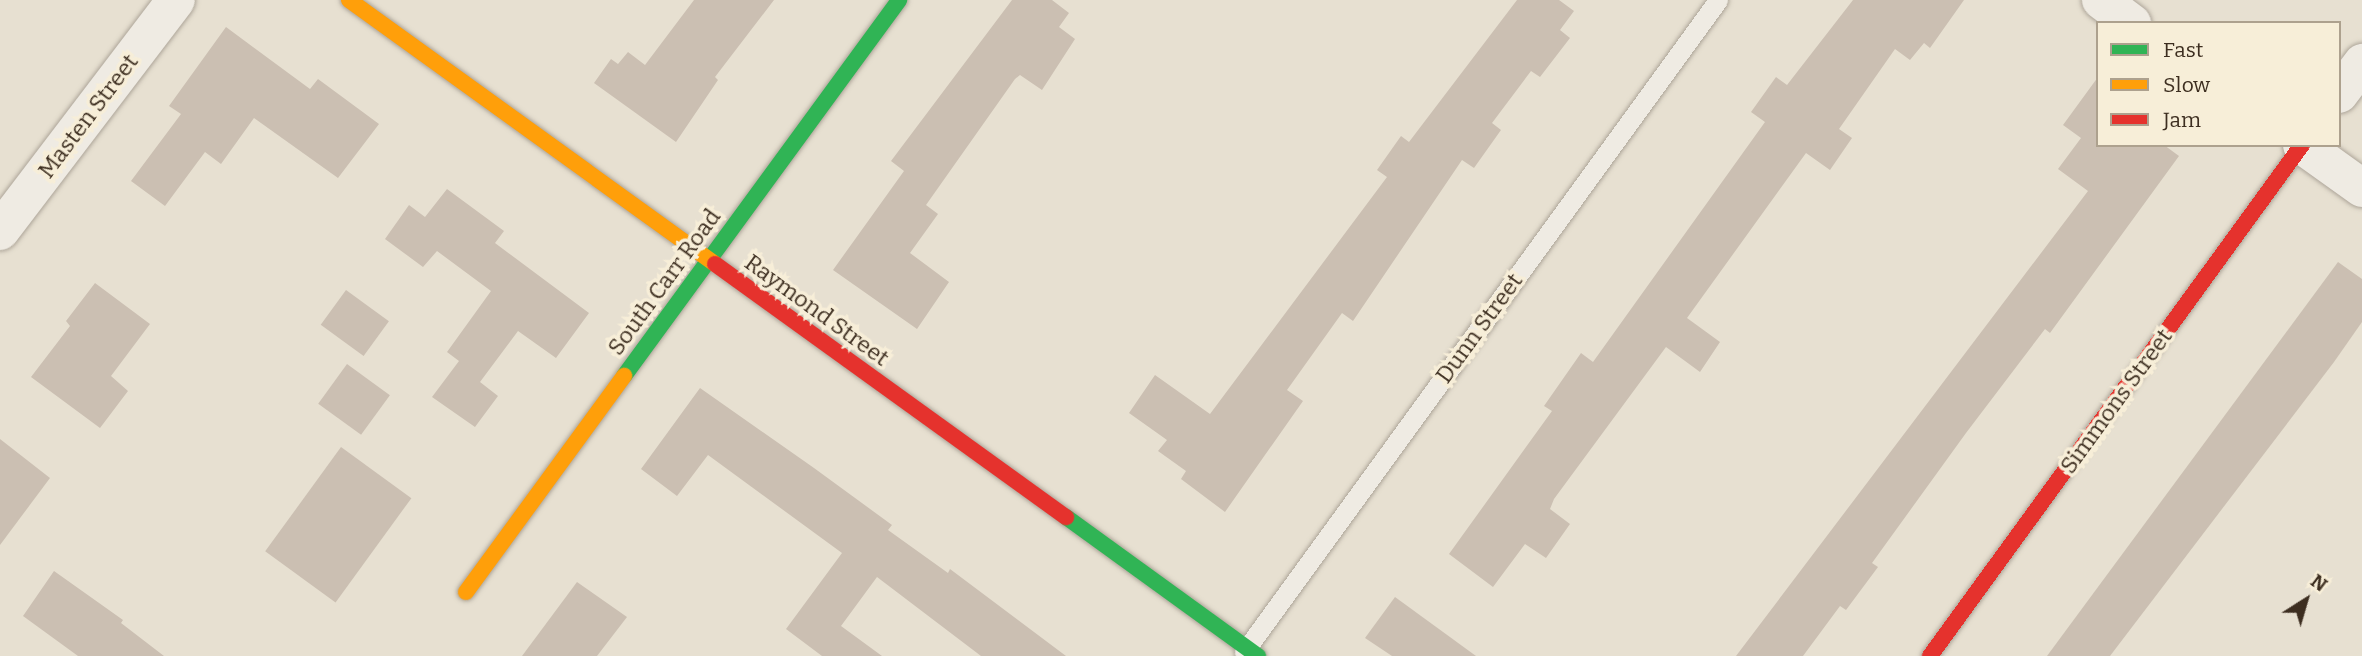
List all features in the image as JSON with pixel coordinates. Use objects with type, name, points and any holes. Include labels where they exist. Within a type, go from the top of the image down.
[{"type":"street","name":"Masten Street","points":[[0,231],[176,0]]},
{"type":"street","name":"Raymond Street","points":[[349,0],[1248,653]]},
{"type":"street","name":"South Carr Road","points":[[466,592],[900,0]]},
{"type":"street","points":[[2101,0],[2129,21]]},
{"type":"street","points":[[2341,91],[2362,64]]},
{"type":"street","name":"Simmons Street","points":[[1930,656],[2301,147]]},
{"type":"street","points":[[2305,147],[2362,188]]},
{"type":"lane","name":"Dunn Street","points":[[1248,653],[1718,0]]},
{"type":"building","points":[[694,0],[774,0],[715,77],[718,80],[676,142],[594,83],[611,59],[618,64],[628,52],[645,65]]},
{"type":"building","points":[[1012,0],[1052,0],[1069,13],[1059,27],[1075,39],[1042,90],[1020,75],[1015,79],[926,205],[938,214],[910,253],[949,282],[917,329],[833,270],[904,171],[891,161]]},
{"type":"building","points":[[1517,0],[1559,0],[1574,11],[1560,30],[1570,38],[1540,77],[1531,71],[1492,123],[1501,130],[1474,168],[1462,160],[1353,321],[1342,313],[1287,390],[1303,401],[1225,512],[1181,479],[1186,471],[1158,451],[1167,440],[1129,413],[1155,375],[1210,414],[1387,177],[1377,170],[1401,136],[1409,142]]},
{"type":"building","points":[[1853,0],[1964,0],[1930,48],[1924,43],[1910,60],[1895,49],[1839,129],[1852,138],[1830,170],[1806,153],[1687,318],[1720,342],[1700,372],[1666,347],[1554,499],[1550,509],[1570,524],[1546,558],[1525,544],[1493,587],[1449,554],[1552,411],[1544,406],[1581,353],[1593,362],[1765,122],[1751,112],[1776,77],[1787,85]]},
{"type":"building","points":[[226,27],[310,89],[318,79],[379,124],[338,178],[254,118],[221,164],[205,152],[165,206],[131,181],[181,114],[169,106]]},
{"type":"building","points":[[2096,80],[2096,147],[2167,147],[2179,156],[2050,333],[2045,329],[1966,433],[1872,563],[1878,567],[1846,610],[1840,606],[1803,656],[1736,656],[2088,191],[2058,169],[2081,138],[2063,125]]},
{"type":"building","points":[[447,189],[504,231],[495,243],[589,313],[556,358],[518,331],[480,382],[498,396],[475,427],[432,397],[459,361],[447,352],[491,291],[437,251],[423,267],[385,239],[409,205],[425,217]]},
{"type":"building","points":[[2338,262],[2362,279],[2362,322],[2334,362],[2110,656],[2047,656]]},
{"type":"building","points":[[95,283],[150,324],[111,376],[128,391],[100,428],[31,377],[70,326],[66,321]]},
{"type":"building","points":[[346,290],[389,321],[364,356],[321,325]]},
{"type":"building","points":[[347,364],[390,395],[361,435],[318,404]]},
{"type":"building","points":[[700,388],[892,525],[888,530],[948,573],[950,569],[1066,656],[981,656],[877,577],[841,626],[882,656],[822,656],[786,629],[842,553],[708,455],[677,496],[641,469]]},
{"type":"building","points":[[0,439],[50,478],[0,545]]},
{"type":"building","points":[[341,447],[411,498],[336,603],[265,551]]},
{"type":"building","points":[[54,571],[123,620],[121,623],[164,656],[78,656],[23,616]]},
{"type":"building","points":[[577,582],[627,617],[597,656],[522,656]]},
{"type":"building","points":[[1395,597],[1476,656],[1392,656],[1365,638]]},
{"type":"traffic: fast","points":[[624,376],[899,0]]},
{"type":"traffic: fast","points":[[1066,517],[1258,656]]},
{"type":"traffic: slow","points":[[349,0],[715,264]]},
{"type":"traffic: slow","points":[[466,592],[624,376]]},
{"type":"traffic: jam","points":[[1930,656],[2301,147]]},
{"type":"traffic: jam","points":[[715,264],[1066,517]]}]
